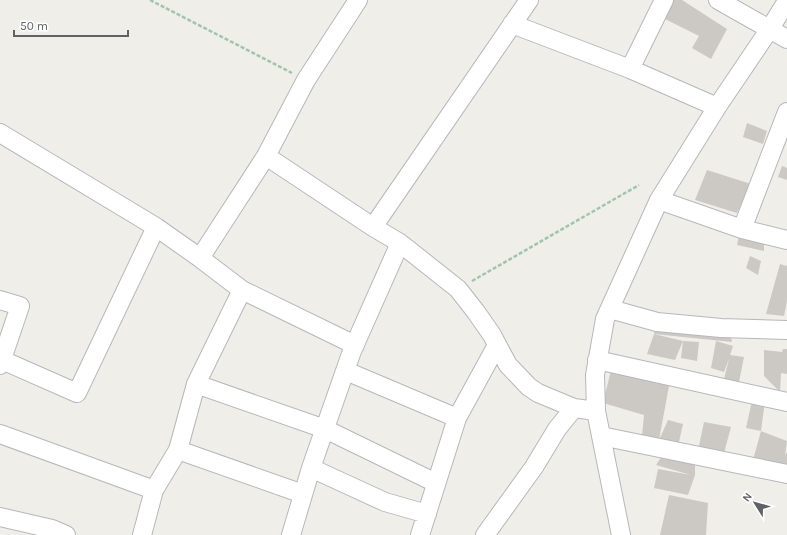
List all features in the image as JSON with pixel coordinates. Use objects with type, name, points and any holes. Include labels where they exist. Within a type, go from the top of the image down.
[{"type":"street","points":[[200,258],[266,156],[306,80],[358,0]]},
{"type":"street","points":[[373,227],[529,0]]},
{"type":"street","points":[[630,69],[664,0]]},
{"type":"street","points":[[718,0],[787,39]]},
{"type":"street","points":[[621,535],[596,411],[595,375],[605,319],[659,200],[717,107],[787,1]]},
{"type":"street","points":[[512,24],[630,69],[717,107]]},
{"type":"street","points":[[742,229],[787,112]]},
{"type":"street","points":[[0,133],[156,227],[242,290],[355,345]]},
{"type":"street","points":[[266,156],[373,227],[400,243],[458,289],[476,312],[508,365],[529,387],[538,393],[574,408],[596,411]]},
{"type":"street","points":[[659,200],[742,229],[787,240]]},
{"type":"street","points":[[0,300],[20,306],[1,362],[77,393],[156,227]]},
{"type":"street","points":[[291,535],[311,468],[355,345],[400,243]]},
{"type":"street","points":[[142,535],[154,490],[178,450],[196,384],[242,290]]},
{"type":"street","points":[[610,309],[657,322],[721,328],[787,330]]},
{"type":"street","points":[[420,535],[457,418],[497,345]]},
{"type":"street","points":[[597,360],[787,402]]},
{"type":"street","points":[[346,372],[457,418]]},
{"type":"street","points":[[196,384],[325,429],[436,483]]},
{"type":"street","points":[[485,535],[534,467],[557,429],[574,408]]},
{"type":"street","points":[[0,434],[154,490]]},
{"type":"street","points":[[601,436],[787,474]]},
{"type":"street","points":[[178,450],[303,494]]},
{"type":"street","points":[[311,468],[385,502],[426,514]]},
{"type":"street","points":[[0,516],[52,529],[66,535]]},
{"type":"path","points":[[150,0],[306,80]]},
{"type":"path","points":[[458,289],[639,185]]},
{"type":"building","points":[[670,0],[682,0],[727,29],[711,59],[692,48],[699,36],[661,17]]},
{"type":"building","points":[[747,123],[767,131],[763,144],[743,137]]},
{"type":"building","points":[[782,166],[787,168],[787,180],[778,177]]},
{"type":"building","points":[[707,170],[751,184],[737,213],[695,200]]},
{"type":"building","points":[[739,235],[764,240],[764,251],[737,245]]},
{"type":"building","points":[[750,256],[761,261],[758,275],[746,268]]},
{"type":"building","points":[[780,264],[787,266],[787,301],[784,316],[766,314]]},
{"type":"building","points":[[656,325],[730,333],[732,342],[654,334]]},
{"type":"building","points":[[654,334],[683,341],[675,360],[647,354]]},
{"type":"building","points":[[683,341],[699,342],[697,361],[681,358]]},
{"type":"building","points":[[716,341],[733,346],[730,355],[744,357],[739,382],[724,379],[729,359],[724,372],[711,368]]},
{"type":"building","points":[[783,349],[787,349],[787,374],[781,373],[780,392],[764,376],[764,350],[782,352]]},
{"type":"building","points":[[611,370],[669,386],[659,440],[668,420],[683,424],[678,446],[642,436],[644,415],[603,403]]},
{"type":"building","points":[[752,401],[765,401],[761,431],[746,428]]},
{"type":"building","points":[[704,422],[731,427],[724,453],[699,446]]},
{"type":"building","points":[[761,431],[787,441],[785,455],[787,452],[787,469],[753,460]]},
{"type":"building","points":[[662,456],[695,464],[695,475],[688,495],[654,488],[658,469],[691,475],[656,465]]},
{"type":"building","points":[[669,495],[708,503],[706,535],[660,535]]}]
